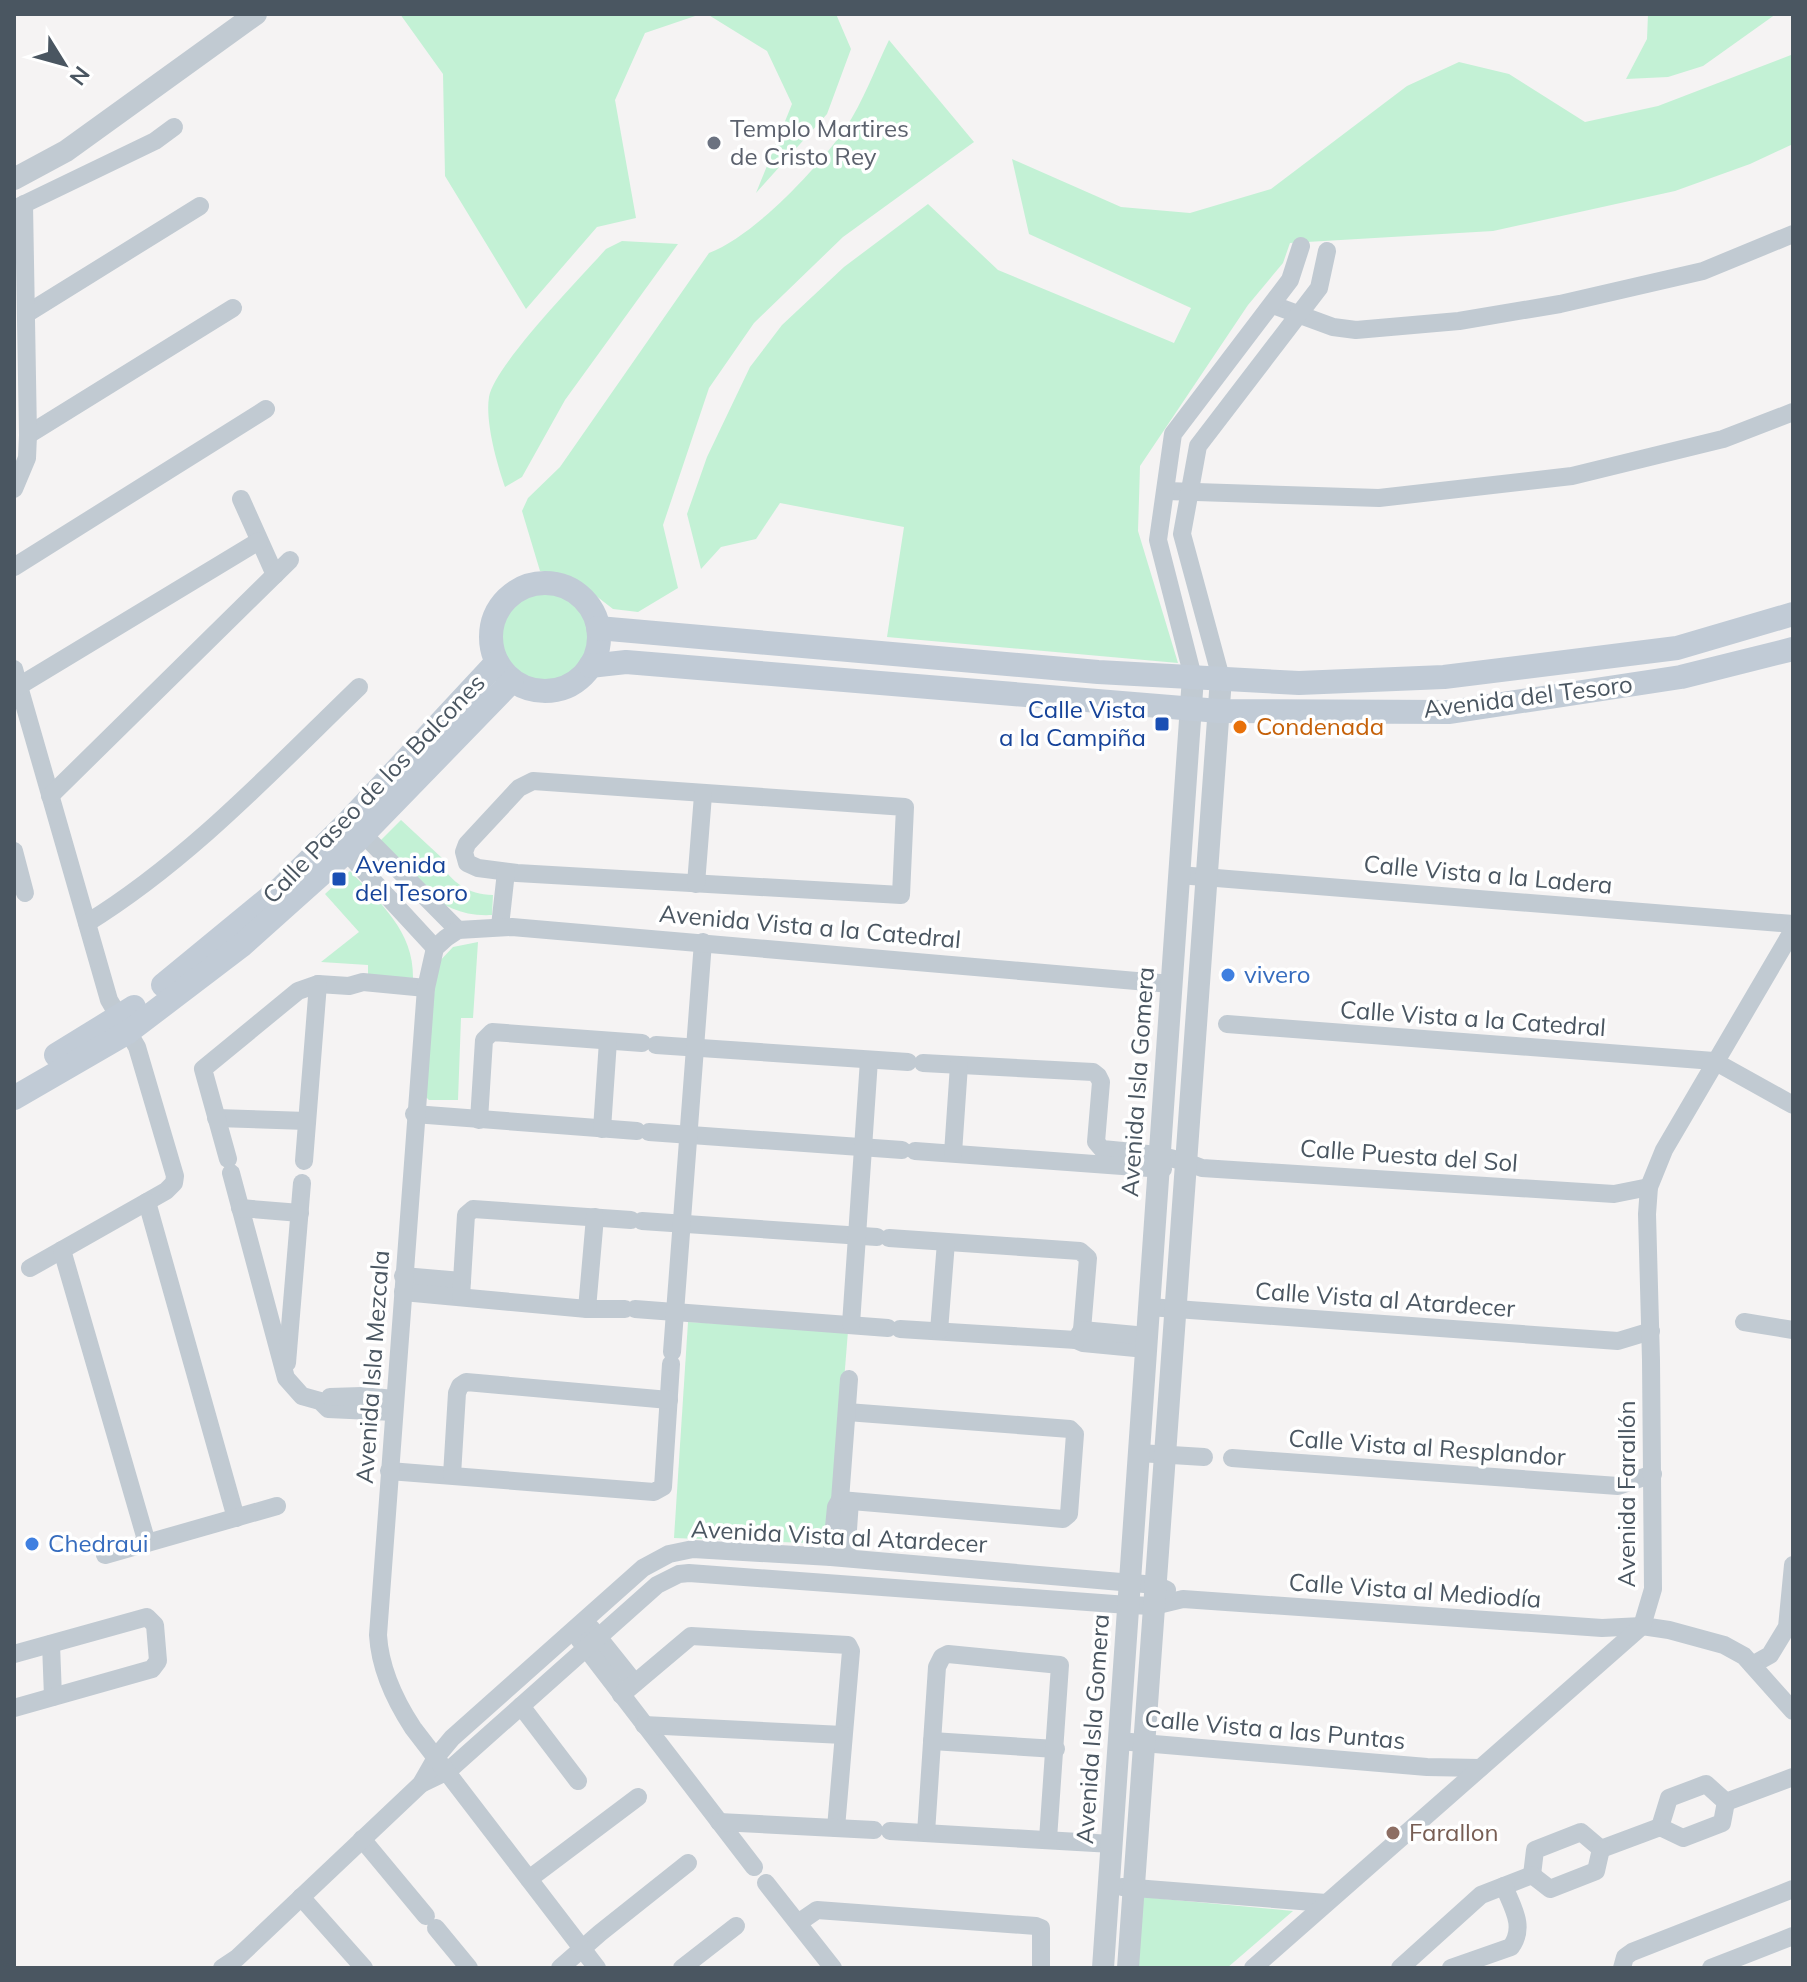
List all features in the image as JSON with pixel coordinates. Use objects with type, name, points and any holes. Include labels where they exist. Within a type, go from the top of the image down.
[{"type":"main road","points":[[545,582],[575,591],[587,602],[598,628],[596,654],[590,666],[565,687],[550,690],[534,690],[512,681],[497,662],[492,647],[491,631],[503,602],[529,585],[545,582]]},
{"type":"main road","name":"Avenida del Tesoro","points":[[598,628],[1083,670],[1299,683],[1444,677],[1677,648],[1793,614]]},
{"type":"main road","name":"Avenida del Tesoro","points":[[590,666],[626,662],[1219,711],[1450,712],[1681,677],[1793,649]]},
{"type":"main road","name":"Calle Paseo de los Balcones","points":[[348,836],[497,662]]},
{"type":"main road","name":"Calle Paseo de los Balcones","points":[[14,1098],[241,946],[348,836],[512,681]]},
{"type":"main road","name":"Calle Paseo de los Balcones","points":[[14,1079],[124,1025]]},
{"type":"street","points":[[14,179],[66,151],[256,14]]},
{"type":"street","points":[[14,489],[27,458],[28,435],[26,314],[19,207],[155,141],[174,127]]},
{"type":"street","points":[[26,314],[200,206]]},
{"type":"street","points":[[1273,305],[1333,327],[1356,330],[1488,316],[1560,304],[1703,271],[1793,234]]},
{"type":"street","name":"Avenida Isla Gomera","points":[[1103,1968],[1193,677],[1158,540],[1173,434],[1273,305],[1290,280],[1301,246]]},
{"type":"street","points":[[1128,1968],[1175,1309],[1191,1167],[1221,678],[1182,534],[1198,446],[1319,288],[1327,251]]},
{"type":"street","points":[[28,435],[233,308]]},
{"type":"street","points":[[14,567],[266,409]]},
{"type":"street","points":[[1166,491],[1379,498],[1572,476],[1723,439],[1793,412]]},
{"type":"street","points":[[241,499],[275,575]]},
{"type":"street","points":[[30,1268],[170,1188],[175,1176],[137,1047],[109,1000],[16,678],[259,541]]},
{"type":"street","points":[[50,796],[290,560]]},
{"type":"street","points":[[87,923],[113,907],[222,820],[359,687]]},
{"type":"street","points":[[533,781],[703,795],[905,807],[901,895],[512,872],[472,867],[467,863],[464,852],[473,837],[525,783],[533,781]]},
{"type":"street","points":[[696,884],[703,795]]},
{"type":"street","points":[[348,836],[446,939]]},
{"type":"street","points":[[348,836],[446,939]]},
{"type":"street","points":[[14,851],[17,873],[25,893]]},
{"type":"street","points":[[506,926],[512,872]]},
{"type":"street","name":"Calle Vista a la Ladera","points":[[1179,875],[1793,927]]},
{"type":"street","name":"Avenida Vista a la Catedral","points":[[446,939],[506,926],[1171,984]]},
{"type":"street","name":"Avenida Farallón","points":[[1642,1626],[1653,1589],[1649,1187],[1664,1150],[1793,927]]},
{"type":"street","name":"Avenida Isla Mezcala","points":[[446,939],[425,993],[379,1655],[399,1707],[597,1968]]},
{"type":"street","points":[[390,1465],[654,1492],[663,1487],[688,1135],[707,942]]},
{"type":"street","points":[[394,1405],[331,1396],[320,1401],[302,1396],[286,1378],[203,1069],[298,991],[318,984],[349,986],[363,982],[425,993]]},
{"type":"street","points":[[304,1161],[318,984]]},
{"type":"street","name":"Calle Vista a la Catedral","points":[[1227,1024],[1714,1061]]},
{"type":"street","points":[[480,1114],[484,1040],[492,1032],[869,1060],[1093,1072],[1101,1082],[1096,1142],[1102,1149],[1159,1163]]},
{"type":"street","points":[[602,1129],[608,1041]]},
{"type":"street","points":[[851,1324],[869,1060]]},
{"type":"street","points":[[1714,1061],[1793,1105]]},
{"type":"street","points":[[953,1153],[959,1065]]},
{"type":"street","points":[[415,1108],[602,1129],[953,1153],[1159,1163]]},
{"type":"street","points":[[216,1118],[307,1121]]},
{"type":"street","name":"Calle Puesta del Sol","points":[[1159,1163],[1614,1194],[1649,1187]]},
{"type":"street","points":[[286,1378],[302,1183]]},
{"type":"street","name":"Calle Puesta del Sol","points":[[1614,1194],[1647,1214]]},
{"type":"street","points":[[147,1202],[236,1518]]},
{"type":"street","points":[[240,1208],[300,1213]]},
{"type":"street","points":[[462,1289],[466,1215],[473,1209],[1080,1251],[1088,1258],[1081,1338]]},
{"type":"street","points":[[587,1309],[595,1217]]},
{"type":"street","points":[[939,1331],[946,1242]]},
{"type":"street","points":[[62,1250],[147,1543]]},
{"type":"street","points":[[403,1284],[462,1289],[587,1309],[630,1309],[1146,1342]]},
{"type":"street","name":"Calle Vista al Atardecer","points":[[1149,1307],[1618,1341],[1651,1331]]},
{"type":"street","points":[[1744,1322],[1793,1330]]},
{"type":"street","name":"Calle Vista al Atardecer","points":[[1618,1341],[1651,1360]]},
{"type":"street","points":[[839,1557],[845,1501],[849,1379]]},
{"type":"street","points":[[452,1469],[457,1393],[466,1382],[669,1400]]},
{"type":"street","points":[[845,1501],[1063,1519],[1069,1514],[1075,1434],[1070,1429],[847,1412]]},
{"type":"street","points":[[1139,1453],[1204,1457]]},
{"type":"street","name":"Calle Vista al Resplandor","points":[[1232,1458],[1618,1486],[1653,1474]]},
{"type":"street","name":"Calle Vista al Resplandor","points":[[1618,1486],[1653,1506]]},
{"type":"street","points":[[105,1555],[277,1506]]},
{"type":"street","name":"Avenida Vista al Atardecer","points":[[442,1764],[452,1738],[643,1568],[669,1554],[693,1549],[839,1557],[1129,1594]]},
{"type":"street","points":[[1752,1665],[1770,1655],[1787,1627],[1793,1565]]},
{"type":"street","name":"Avenida Vista al Atardecer","points":[[235,1965],[301,1897],[442,1764],[521,1706],[657,1585],[679,1574],[1155,1595]]},
{"type":"street","name":"Calle Vista al Mediodía","points":[[1155,1595],[1602,1628],[1642,1626],[1669,1630],[1724,1645],[1744,1656],[1793,1710]]},
{"type":"street","points":[[14,1654],[147,1617],[155,1625],[158,1661],[152,1669],[14,1708]]},
{"type":"street","points":[[578,1625],[628,1689],[644,1725],[754,1867]]},
{"type":"street","points":[[1253,1968],[1642,1626]]},
{"type":"street","points":[[628,1689],[691,1636],[848,1645],[851,1651],[836,1828]]},
{"type":"street","points":[[51,1644],[53,1697]]},
{"type":"street","points":[[926,1833],[937,1667],[942,1657],[948,1654],[1060,1665],[1049,1833]]},
{"type":"street","points":[[521,1706],[578,1781]]},
{"type":"street","points":[[644,1725],[843,1735]]},
{"type":"street","points":[[932,1741],[1056,1749]]},
{"type":"street","name":"Calle Vista a las Puntas","points":[[1119,1741],[1427,1767],[1480,1768]]},
{"type":"street","name":"Calle Vista a las Puntas","points":[[1427,1767],[1456,1790]]},
{"type":"street","points":[[1726,1802],[1793,1777]]},
{"type":"street","points":[[1660,1827],[1669,1798],[1706,1784],[1726,1802]]},
{"type":"street","points":[[529,1879],[638,1797]]},
{"type":"street","points":[[1601,1849],[1660,1827],[1683,1838],[1722,1823],[1726,1802]]},
{"type":"street","points":[[719,1822],[926,1833],[1049,1833],[1112,1838]]},
{"type":"street","points":[[1532,1875],[1535,1850],[1581,1832],[1601,1849]]},
{"type":"street","points":[[362,1839],[469,1968]]},
{"type":"street","points":[[1532,1875],[1550,1889],[1596,1871],[1601,1849]]},
{"type":"street","points":[[560,1968],[688,1863]]},
{"type":"street","points":[[1400,1968],[1481,1895],[1532,1875]]},
{"type":"street","points":[[766,1883],[833,1968]]},
{"type":"street","points":[[1109,1886],[1326,1903]]},
{"type":"street","points":[[1451,1968],[1511,1947],[1515,1942],[1520,1926],[1504,1886]]},
{"type":"street","points":[[1622,1968],[1625,1957],[1632,1952],[1793,1889]]},
{"type":"street","points":[[301,1897],[364,1968]]},
{"type":"street","points":[[798,1923],[817,1910],[1036,1926],[1041,1928],[1043,1934],[1041,1968]]},
{"type":"street","points":[[682,1968],[736,1926]]},
{"type":"street","points":[[1711,1968],[1793,1936]]},
{"type":"green space","points":[[400,14],[701,14],[645,33],[615,100],[636,218],[597,227],[526,309],[445,176],[443,74]]},
{"type":"green space","points":[[707,14],[836,14],[851,49],[827,114],[756,193],[792,104],[767,51]]},
{"type":"green space","points":[[1648,14],[1776,14],[1703,66],[1668,77],[1626,79],[1647,39]]},
{"type":"green space","points":[[889,40],[974,142],[843,237],[754,323],[709,388],[663,525],[678,588],[638,612],[613,609],[573,578],[540,571],[522,511],[528,498],[560,467],[709,253],[765,217],[833,145],[858,108]]},
{"type":"green space","points":[[1791,55],[1793,144],[1750,164],[1675,191],[1493,231],[1290,243],[1283,263],[1248,305],[1140,466],[1138,531],[1178,663],[887,637],[904,527],[780,503],[756,539],[721,547],[701,569],[687,514],[707,457],[750,367],[782,325],[844,267],[928,204],[998,270],[1174,343],[1191,308],[1029,234],[1012,159],[1121,207],[1190,213],[1271,189],[1407,86],[1459,62],[1509,74],[1585,122],[1658,106]]},
{"type":"green space","points":[[622,241],[678,244],[565,400],[522,477],[505,487],[490,430],[488,407],[494,383],[559,300],[606,249]]},
{"type":"green space","points":[[543,591],[560,595],[575,604],[584,619],[588,636],[584,653],[575,668],[560,677],[543,681],[526,677],[511,668],[502,653],[498,636],[502,619],[511,604],[526,595]]},
{"type":"green space","points":[[401,820],[442,858],[439,862],[455,881],[468,890],[493,895],[492,915],[456,910],[441,903],[416,881],[380,841]]},
{"type":"green space","points":[[350,871],[401,932],[412,961],[413,978],[368,976],[368,965],[321,962],[359,932],[325,894]]},
{"type":"green space","points":[[478,942],[473,1018],[461,1018],[458,1100],[429,1100],[424,1095],[437,964],[453,947]]},
{"type":"green space","points":[[688,1322],[848,1331],[831,1544],[674,1538]]},
{"type":"green space","points":[[1142,1897],[1293,1911],[1227,1968],[1137,1968]]},
{"type":"place","name":"Templo Martires de Cristo Rey","points":[[714,143]]},
{"type":"place","name":"Calle Vista a la Campiña","points":[[1162,724]]},
{"type":"place","name":"Condenada","points":[[1240,727]]},
{"type":"place","name":"Avenida del Tesoro","points":[[339,879]]},
{"type":"place","name":"vivero","points":[[1228,975]]},
{"type":"place","name":"Chedraui","points":[[32,1544]]},
{"type":"place","name":"Farallon","points":[[1393,1833]]}]
